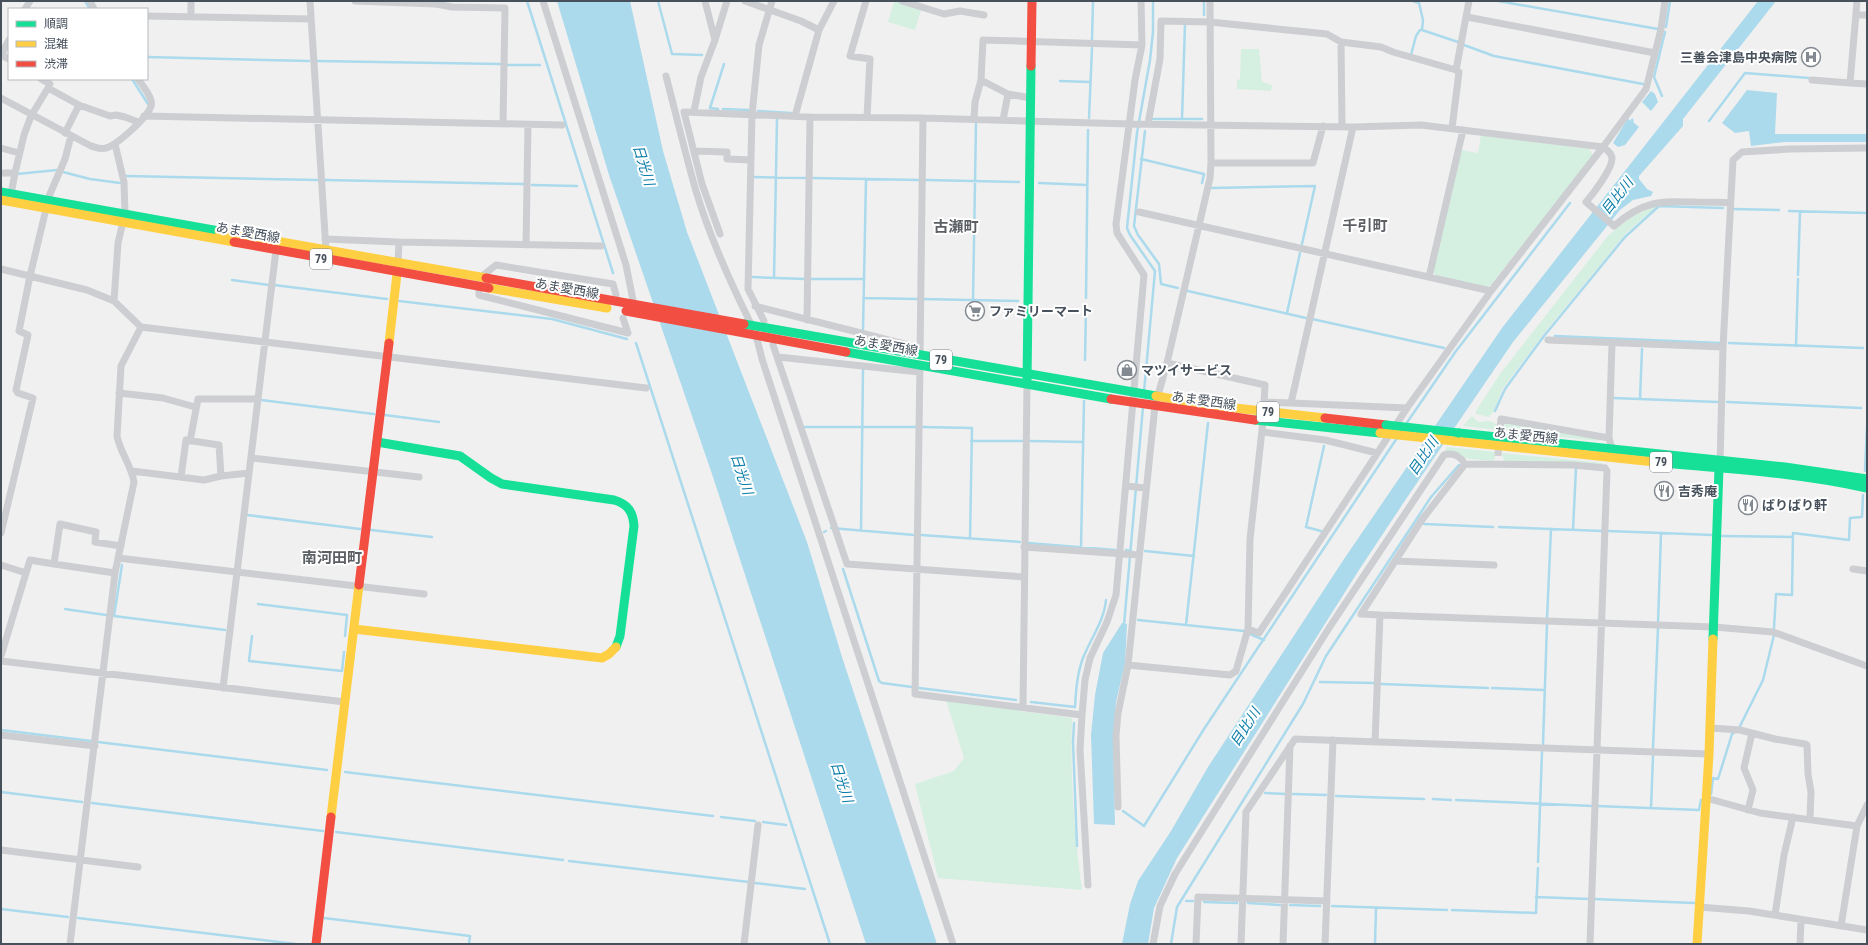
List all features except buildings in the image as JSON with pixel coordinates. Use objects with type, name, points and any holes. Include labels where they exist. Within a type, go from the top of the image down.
[{"type":"main road","points":[[1027,379],[1032,1]]},
{"type":"main road","name":"あま愛西線","points":[[1,192],[47,205]]},
{"type":"main road","name":"あま愛西線","points":[[1,200],[47,205],[326,250],[398,267]]},
{"type":"main road","name":"あま愛西線","points":[[124,218],[276,250],[398,267],[640,313],[639,309],[1263,421],[1454,441],[1828,472],[1866,478]]},
{"type":"main road","points":[[316,944],[398,267]]},
{"type":"main road","name":"あま愛西線","points":[[747,328],[756,335],[920,360]]},
{"type":"main road","name":"あま愛西線","points":[[1153,401],[1264,407],[1386,425],[1612,453]]},
{"type":"main road","points":[[354,629],[602,658],[609,656],[615,650],[620,636],[634,526],[630,507],[614,500],[502,484],[489,479],[469,460],[460,456],[377,442]]},
{"type":"main road","name":"あま愛西線","points":[[1720,464],[1867,488]]},
{"type":"main road","points":[[1697,944],[1709,754],[1720,464]]},
{"type":"street","points":[[191,1],[191,17]]},
{"type":"street","points":[[310,1],[326,250]]},
{"type":"street","points":[[355,1],[437,2],[452,7],[505,8],[503,124]]},
{"type":"street","points":[[543,1],[639,309]]},
{"type":"street","points":[[705,1],[715,40]]},
{"type":"street","points":[[694,111],[701,77],[715,40],[727,1]]},
{"type":"street","points":[[745,1],[801,21],[819,30]]},
{"type":"street","points":[[764,321],[755,306],[748,289],[752,115],[759,45],[772,1]]},
{"type":"street","points":[[795,116],[819,30],[834,1]]},
{"type":"street","points":[[866,1],[850,56],[870,59],[867,117]]},
{"type":"street","points":[[902,1],[944,14],[960,11],[984,15]]},
{"type":"street","points":[[1088,885],[1080,750],[1082,715],[1090,658],[1097,646],[1114,604],[1122,554],[1126,486],[1136,398],[1144,275],[1117,233],[1116,224],[1132,124],[1142,45],[1142,1]]},
{"type":"street","points":[[1118,807],[1116,736],[1118,713],[1128,665],[1137,555],[1153,401],[1167,363],[1211,163],[1210,1]]},
{"type":"street","points":[[1456,70],[1469,1]]},
{"type":"street","points":[[1248,629],[1259,633],[1407,408],[1491,291],[1646,89],[1665,1]]},
{"type":"street","points":[[1850,83],[1857,1]]},
{"type":"street","points":[[1856,14],[1867,15]]},
{"type":"street","points":[[148,16],[311,19]]},
{"type":"street","points":[[1467,17],[1655,53]]},
{"type":"street","points":[[1146,124],[1160,59],[1161,21],[1210,22],[1327,34],[1341,42],[1381,47],[1393,52],[1456,70],[1459,72],[1452,128]]},
{"type":"street","points":[[974,119],[974,102],[981,80],[983,40],[1142,45]]},
{"type":"street","points":[[1,55],[8,42]]},
{"type":"street","points":[[1341,42],[1342,126]]},
{"type":"street","points":[[666,76],[696,190],[710,233],[747,328]]},
{"type":"street","points":[[1,98],[31,116],[91,146],[104,149],[115,144],[144,116],[152,106],[151,101],[139,80]]},
{"type":"street","points":[[981,80],[1008,94],[1031,98]]},
{"type":"street","points":[[1812,80],[1867,84]]},
{"type":"street","points":[[11,194],[19,153],[31,116],[50,84],[79,105],[110,116],[116,115],[138,122]]},
{"type":"street","points":[[1003,120],[1008,94]]},
{"type":"street","points":[[1,533],[32,398],[18,393],[16,390],[28,335],[19,331],[47,205],[65,159],[68,134],[79,105]]},
{"type":"street","points":[[720,234],[702,184],[684,112],[694,111],[810,117],[974,119],[1132,124],[1353,127],[1421,125],[1603,147],[1610,152],[1612,158],[1611,164],[1597,188],[1586,202],[1614,226],[1640,208],[1665,201],[1730,203]]},
{"type":"street","points":[[144,116],[562,125]]},
{"type":"street","points":[[807,320],[810,117]]},
{"type":"street","points":[[923,118],[915,694],[1082,715]]},
{"type":"street","points":[[526,245],[528,125]]},
{"type":"street","points":[[1211,163],[1314,163],[1323,126]]},
{"type":"street","points":[[1291,403],[1353,127]]},
{"type":"street","points":[[1429,277],[1463,130]]},
{"type":"street","points":[[114,301],[118,243],[124,218],[124,182],[115,144]]},
{"type":"street","points":[[1,148],[19,153]]},
{"type":"street","points":[[1720,464],[1723,347],[1733,160],[1742,152],[1790,149],[1867,148]]},
{"type":"street","points":[[694,151],[727,152],[727,159],[751,160]]},
{"type":"street","points":[[1,173],[15,173]]},
{"type":"street","points":[[1139,212],[1491,291]]},
{"type":"street","points":[[325,239],[601,246]]},
{"type":"street","points":[[398,267],[399,242]]},
{"type":"street","points":[[223,688],[276,250]]},
{"type":"street","points":[[616,295],[613,284],[496,265],[480,282],[479,295],[628,333],[623,318]]},
{"type":"street","points":[[1,269],[87,290],[114,301],[140,327],[646,388]]},
{"type":"street","points":[[755,306],[807,320],[920,360]]},
{"type":"street","points":[[70,944],[115,574],[134,482],[132,472],[118,440],[121,366],[140,327]]},
{"type":"street","points":[[756,335],[762,359],[953,944]]},
{"type":"street","points":[[1548,340],[1723,347]]},
{"type":"street","points":[[1590,944],[1607,471],[1605,468],[1612,453],[1609,438],[1612,343]]},
{"type":"street","points":[[773,346],[847,564],[1024,577]]},
{"type":"street","points":[[778,357],[920,360]]},
{"type":"street","points":[[1167,363],[1265,385],[1264,407],[1291,403],[1407,408]]},
{"type":"street","points":[[1023,707],[1027,379]]},
{"type":"street","points":[[119,393],[163,398],[196,407]]},
{"type":"street","points":[[190,441],[197,400],[200,398],[258,399]]},
{"type":"street","points":[[1500,428],[1501,419],[1609,438]]},
{"type":"street","points":[[1128,665],[1230,675],[1236,671],[1248,629],[1250,539],[1263,421]]},
{"type":"street","points":[[1262,432],[1325,440],[1377,453]]},
{"type":"street","points":[[181,477],[186,440],[219,445],[221,476]]},
{"type":"street","points":[[1153,944],[1160,906],[1175,874],[1329,628],[1444,455],[1448,454],[1458,456],[1465,464]]},
{"type":"street","points":[[251,458],[419,477]]},
{"type":"street","points":[[1605,468],[1498,460],[1465,464],[1421,521],[1361,614],[1714,627],[1780,633],[1867,666]]},
{"type":"street","points":[[132,472],[204,480],[221,476],[249,473]]},
{"type":"street","points":[[1126,486],[1145,488]]},
{"type":"street","points":[[1,499],[9,500]]},
{"type":"street","points":[[54,564],[60,524],[96,532],[95,542],[121,546]]},
{"type":"street","points":[[1024,546],[1137,555]]},
{"type":"street","points":[[118,558],[424,594]]},
{"type":"street","points":[[1,653],[30,560],[115,574]]},
{"type":"street","points":[[1395,561],[1494,565]]},
{"type":"street","points":[[1,565],[26,573]]},
{"type":"street","points":[[1853,569],[1867,571]]},
{"type":"street","points":[[1374,742],[1380,615]]},
{"type":"street","points":[[1,661],[345,702]]},
{"type":"street","points":[[1710,728],[1740,730],[1807,745],[1808,774],[1811,792],[1810,819]]},
{"type":"street","points":[[1748,810],[1753,790],[1744,768],[1752,733]]},
{"type":"street","points":[[1,735],[95,746]]},
{"type":"street","points":[[1241,944],[1246,812],[1295,739],[1709,754]]},
{"type":"street","points":[[1325,944],[1333,740]]},
{"type":"street","points":[[1283,944],[1290,745]]},
{"type":"street","points":[[1706,798],[1748,810],[1857,826]]},
{"type":"street","points":[[1841,926],[1857,826],[1866,810]]},
{"type":"street","points":[[1775,915],[1784,855],[1793,817]]},
{"type":"street","points":[[744,944],[758,825]]},
{"type":"street","points":[[1,850],[138,867]]},
{"type":"street","points":[[1196,944],[1198,897],[1327,901]]},
{"type":"street","points":[[1699,907],[1749,911],[1801,921],[1867,930]]},
{"type":"street","points":[[1800,944],[1801,921]]},
{"type":"green space","points":[[896,1],[921,10],[915,30],[888,22],[894,2]]},
{"type":"green space","points":[[1241,49],[1259,49],[1262,82],[1272,85],[1271,91],[1237,89],[1237,80],[1240,79]]},
{"type":"green space","points":[[1481,135],[1589,149],[1593,155],[1491,285],[1487,287],[1435,275],[1433,272],[1461,150],[1478,153]]},
{"type":"green space","points":[[1658,206],[1628,231],[1549,327],[1503,388],[1494,411],[1489,417],[1476,414],[1476,411],[1500,374],[1607,237],[1631,218],[1643,211]]},
{"type":"green space","points":[[1472,416],[1478,422],[1490,421],[1496,424],[1498,430],[1463,426]]},
{"type":"green space","points":[[1505,423],[1599,439],[1599,441],[1503,431]]},
{"type":"green space","points":[[1447,447],[1496,452],[1494,461],[1470,459],[1443,453]]},
{"type":"green space","points":[[1502,453],[1603,463],[1601,465],[1504,461]]},
{"type":"green space","points":[[946,700],[1018,708],[1019,711],[1072,718],[1073,804],[1082,890],[938,878],[915,784],[954,771],[964,758]]},
{"type":"water","name":"日光川","points":[[557,1],[630,1],[663,151],[687,232],[807,542],[842,657],[937,944],[866,944],[712,474],[609,175]]},
{"type":"water","name":"目比川","points":[[1758,1],[1776,1],[1683,119],[1683,126],[1639,176],[1639,179],[1647,189],[1653,192],[1651,196],[1633,200],[1620,210],[1513,342],[1359,570],[1177,858],[1154,908],[1148,944],[1122,944],[1130,904],[1138,881],[1171,831],[1208,767],[1344,559],[1502,328]]},
{"type":"water","points":[[1747,90],[1777,93],[1775,134],[1867,134],[1867,142],[1785,142],[1751,146],[1749,131],[1735,133],[1722,123]]},
{"type":"water","points":[[1651,91],[1655,94],[1658,102],[1651,111],[1642,102]]},
{"type":"water","points":[[1628,118],[1630,121],[1632,118],[1634,120],[1633,122],[1639,127],[1625,145],[1618,147],[1613,143]]},
{"type":"water","points":[[1122,623],[1127,624],[1125,663],[1116,702],[1113,738],[1115,825],[1094,824],[1091,735],[1095,695],[1103,653]]},
{"type":"waterway","points":[[85,1],[89,8]]},
{"type":"waterway","points":[[527,1],[613,273]]},
{"type":"waterway","points":[[658,1],[672,54],[702,55]]},
{"type":"waterway","points":[[1092,40],[1093,1]]},
{"type":"waterway","points":[[1144,392],[1155,271],[1130,235],[1127,228],[1137,133],[1150,60],[1153,32],[1153,1]]},
{"type":"waterway","points":[[1204,1],[1204,15]]},
{"type":"waterway","points":[[1413,1],[1419,3],[1423,20],[1422,30],[1458,42]]},
{"type":"waterway","points":[[1498,1],[1658,29]]},
{"type":"waterway","points":[[1666,27],[1670,1]]},
{"type":"waterway","points":[[1182,119],[1186,24]]},
{"type":"waterway","points":[[1411,55],[1416,36],[1420,30],[1422,30]]},
{"type":"waterway","points":[[1662,96],[1654,77],[1665,32]]},
{"type":"waterway","points":[[1464,45],[1494,56],[1643,84]]},
{"type":"waterway","points":[[1089,118],[1092,48]]},
{"type":"waterway","points":[[148,57],[309,61]]},
{"type":"waterway","points":[[317,61],[500,64]]},
{"type":"waterway","points":[[718,109],[710,108],[724,64]]},
{"type":"waterway","points":[[508,65],[540,65]]},
{"type":"waterway","points":[[1709,121],[1745,73],[1809,78]]},
{"type":"waterway","points":[[133,80],[148,104]]},
{"type":"waterway","points":[[1060,81],[1090,82]]},
{"type":"waterway","points":[[723,109],[748,110]]},
{"type":"waterway","points":[[758,111],[791,113]]},
{"type":"waterway","points":[[774,278],[777,119]]},
{"type":"waterway","points":[[1153,119],[1202,119]]},
{"type":"waterway","points":[[973,300],[976,124]]},
{"type":"waterway","points":[[1086,298],[1088,130]]},
{"type":"waterway","points":[[1145,131],[1134,226],[1138,235],[1159,264],[1161,284],[1178,288]]},
{"type":"waterway","points":[[1141,159],[1204,174],[1202,183]]},
{"type":"waterway","points":[[17,174],[57,170]]},
{"type":"waterway","points":[[63,172],[90,179],[120,183]]},
{"type":"waterway","points":[[127,176],[317,180]]},
{"type":"waterway","points":[[753,177],[806,178]]},
{"type":"waterway","points":[[812,178],[919,180]]},
{"type":"waterway","points":[[863,330],[866,179]]},
{"type":"waterway","points":[[325,180],[524,184]]},
{"type":"waterway","points":[[926,180],[1019,182]]},
{"type":"waterway","points":[[1039,183],[1087,185]]},
{"type":"waterway","points":[[532,185],[577,186]]},
{"type":"waterway","points":[[1212,188],[1315,186],[1302,244]]},
{"type":"waterway","points":[[1406,424],[1456,351],[1570,203]]},
{"type":"waterway","points":[[1495,411],[1505,389],[1544,336],[1625,237],[1659,206],[1723,208]]},
{"type":"waterway","points":[[1734,209],[1779,210]]},
{"type":"waterway","points":[[1789,211],[1867,213]]},
{"type":"waterway","points":[[1798,275],[1800,211]]},
{"type":"waterway","points":[[1287,313],[1300,253]]},
{"type":"waterway","points":[[752,277],[805,279]]},
{"type":"waterway","points":[[810,279],[864,279]]},
{"type":"waterway","points":[[1796,346],[1798,279]]},
{"type":"waterway","points":[[232,280],[269,285]]},
{"type":"waterway","points":[[274,285],[387,299]]},
{"type":"waterway","points":[[1188,291],[1306,318]]},
{"type":"waterway","points":[[864,298],[917,299]]},
{"type":"waterway","points":[[923,299],[1018,301]]},
{"type":"waterway","points":[[399,301],[552,319],[627,339]]},
{"type":"waterway","points":[[1085,360],[1086,307]]},
{"type":"waterway","points":[[1312,319],[1444,348]]},
{"type":"waterway","points":[[1555,336],[1720,343]]},
{"type":"waterway","points":[[636,343],[830,944]]},
{"type":"waterway","points":[[1729,343],[1863,348]]},
{"type":"waterway","points":[[1640,399],[1642,349]]},
{"type":"waterway","points":[[861,531],[863,370]]},
{"type":"waterway","points":[[1613,398],[1718,402]]},
{"type":"waterway","points":[[261,400],[374,414]]},
{"type":"waterway","points":[[1081,547],[1084,401]]},
{"type":"waterway","points":[[1727,402],[1861,408]]},
{"type":"waterway","points":[[1124,625],[1143,407]]},
{"type":"waterway","points":[[385,415],[439,422]]},
{"type":"waterway","points":[[1208,423],[1186,625],[1244,631]]},
{"type":"waterway","points":[[1865,471],[1867,426]]},
{"type":"waterway","points":[[805,427],[917,427]]},
{"type":"waterway","points":[[922,427],[972,428],[970,539]]},
{"type":"waterway","points":[[1123,811],[1144,826],[1204,729],[1397,438]]},
{"type":"waterway","points":[[971,441],[1022,441]]},
{"type":"waterway","points":[[1030,441],[1083,442]]},
{"type":"waterway","points":[[1321,531],[1306,527],[1324,446]]},
{"type":"waterway","points":[[1171,944],[1177,907],[1303,704],[1326,656],[1431,497],[1459,465]]},
{"type":"waterway","points":[[1573,530],[1576,468]]},
{"type":"waterway","points":[[1774,628],[1776,594],[1792,595],[1793,533],[1849,540],[1850,518],[1862,517],[1863,495]]},
{"type":"waterway","points":[[247,515],[360,529]]},
{"type":"waterway","points":[[1424,524],[1493,527]]},
{"type":"waterway","points":[[1499,527],[1603,531]]},
{"type":"waterway","points":[[831,528],[914,535]]},
{"type":"waterway","points":[[1547,619],[1551,529]]},
{"type":"waterway","points":[[371,530],[432,537]]},
{"type":"waterway","points":[[1608,531],[1713,535]]},
{"type":"waterway","points":[[1658,623],[1661,533]]},
{"type":"waterway","points":[[921,535],[1020,542]]},
{"type":"waterway","points":[[1722,536],[1793,537]]},
{"type":"waterway","points":[[1028,543],[1115,550]]},
{"type":"waterway","points":[[1126,550],[1131,551]]},
{"type":"waterway","points":[[1145,551],[1194,556]]},
{"type":"waterway","points":[[122,565],[114,616],[225,630]]},
{"type":"waterway","points":[[843,569],[879,681],[882,683],[912,687]]},
{"type":"waterway","points":[[1031,702],[1075,707],[1079,670],[1103,615],[1106,600]]},
{"type":"waterway","points":[[258,604],[347,615],[345,636]]},
{"type":"waterway","points":[[65,609],[106,615]]},
{"type":"waterway","points":[[1138,620],[1186,625]]},
{"type":"waterway","points":[[1543,744],[1547,624]]},
{"type":"waterway","points":[[1653,748],[1658,628]]},
{"type":"waterway","points":[[1250,634],[1264,640]]},
{"type":"waterway","points":[[1739,728],[1763,680],[1774,635]]},
{"type":"waterway","points":[[252,636],[249,661],[342,671],[344,652]]},
{"type":"waterway","points":[[1320,682],[1374,683]]},
{"type":"waterway","points":[[1381,684],[1488,688]]},
{"type":"waterway","points":[[919,688],[1016,700]]},
{"type":"waterway","points":[[1492,688],[1544,690]]},
{"type":"waterway","points":[[1074,723],[1073,742],[1077,846]]},
{"type":"waterway","points":[[1,730],[91,741]]},
{"type":"waterway","points":[[1711,794],[1713,778],[1718,779],[1732,734],[1735,732]]},
{"type":"waterway","points":[[98,742],[327,770]]},
{"type":"waterway","points":[[1538,862],[1542,752]]},
{"type":"waterway","points":[[1651,808],[1653,756]]},
{"type":"waterway","points":[[345,772],[713,816]]},
{"type":"waterway","points":[[1,792],[82,802]]},
{"type":"waterway","points":[[1265,793],[1285,794]]},
{"type":"waterway","points":[[1293,794],[1326,795]]},
{"type":"waterway","points":[[1336,796],[1424,799]]},
{"type":"waterway","points":[[1433,799],[1451,800]]},
{"type":"waterway","points":[[1456,800],[1592,806]]},
{"type":"waterway","points":[[1597,806],[1699,810],[1701,800]]},
{"type":"waterway","points":[[92,803],[323,831]]},
{"type":"waterway","points":[[721,817],[755,821]]},
{"type":"waterway","points":[[763,822],[786,825]]},
{"type":"waterway","points":[[336,832],[563,860]]},
{"type":"waterway","points":[[569,861],[749,882]]},
{"type":"waterway","points":[[1452,910],[1536,913],[1538,868]]},
{"type":"waterway","points":[[755,883],[805,889]]},
{"type":"waterway","points":[[1536,897],[1589,899]]},
{"type":"waterway","points":[[1594,899],[1694,903]]},
{"type":"waterway","points":[[1186,901],[1193,901]]},
{"type":"waterway","points":[[1204,902],[1237,903]]},
{"type":"waterway","points":[[1248,903],[1280,905]]},
{"type":"waterway","points":[[1290,905],[1320,906]]},
{"type":"waterway","points":[[1332,906],[1447,910]]},
{"type":"waterway","points":[[1375,944],[1376,908]]},
{"type":"waterway","points":[[1,909],[68,917]]},
{"type":"waterway","points":[[78,918],[296,944]]},
{"type":"waterway","points":[[324,918],[470,936],[469,944]]},
{"type":"tunnel","points":[[1498,456],[1499,442]]},
{"type":"traffic: fast","points":[[1027,382],[1031,66]]},
{"type":"traffic: fast","points":[[1,192],[219,231]]},
{"type":"traffic: fast","points":[[744,324],[1156,396]]},
{"type":"traffic: fast","points":[[846,352],[1111,399]]},
{"type":"traffic: fast","points":[[1255,420],[1380,433]]},
{"type":"traffic: fast","points":[[1386,425],[1459,433]]},
{"type":"traffic: fast","points":[[1459,433],[1785,467],[1867,479]]},
{"type":"traffic: fast","points":[[377,442],[460,456],[502,484],[614,500],[626,506],[631,513],[634,526],[620,636],[616,647]]},
{"type":"traffic: fast","points":[[1664,463],[1792,475],[1867,488]]},
{"type":"traffic: fast","points":[[1713,639],[1719,468]]},
{"type":"traffic: slow","points":[[1,200],[234,242]]},
{"type":"traffic: slow","points":[[219,231],[486,278]]},
{"type":"traffic: slow","points":[[389,343],[398,265]]},
{"type":"traffic: slow","points":[[489,288],[607,308]]},
{"type":"traffic: slow","points":[[1156,396],[1208,405],[1325,418]]},
{"type":"traffic: slow","points":[[1380,433],[1454,441]]},
{"type":"traffic: slow","points":[[1454,441],[1664,463]]},
{"type":"traffic: slow","points":[[331,817],[359,585]]},
{"type":"traffic: slow","points":[[354,629],[602,658],[616,647]]},
{"type":"traffic: slow","points":[[1697,944],[1709,754],[1713,639]]},
{"type":"traffic: jam","points":[[1031,66],[1032,1]]},
{"type":"traffic: jam","points":[[234,242],[489,288]]},
{"type":"traffic: jam","points":[[486,278],[744,324]]},
{"type":"traffic: jam","points":[[626,311],[846,352]]},
{"type":"traffic: jam","points":[[359,585],[389,343]]},
{"type":"traffic: jam","points":[[1111,399],[1255,420]]},
{"type":"traffic: jam","points":[[1325,418],[1386,425]]},
{"type":"traffic: jam","points":[[316,944],[331,817]]},
{"type":"place","name":"三善会津島中央病院","points":[[1811,57]]},
{"type":"place","name":"ファミリーマート","points":[[975,311]]},
{"type":"place","name":"マツイサービス","points":[[1127,370]]},
{"type":"place","name":"吉秀庵","points":[[1664,491]]},
{"type":"place","name":"ばりばり軒","points":[[1748,505]]},
{"type":"district","name":"千引町","points":[[1365,226]]},
{"type":"district","name":"古瀬町","points":[[956,227]]},
{"type":"district","name":"南河田町","points":[[332,558]]}]
